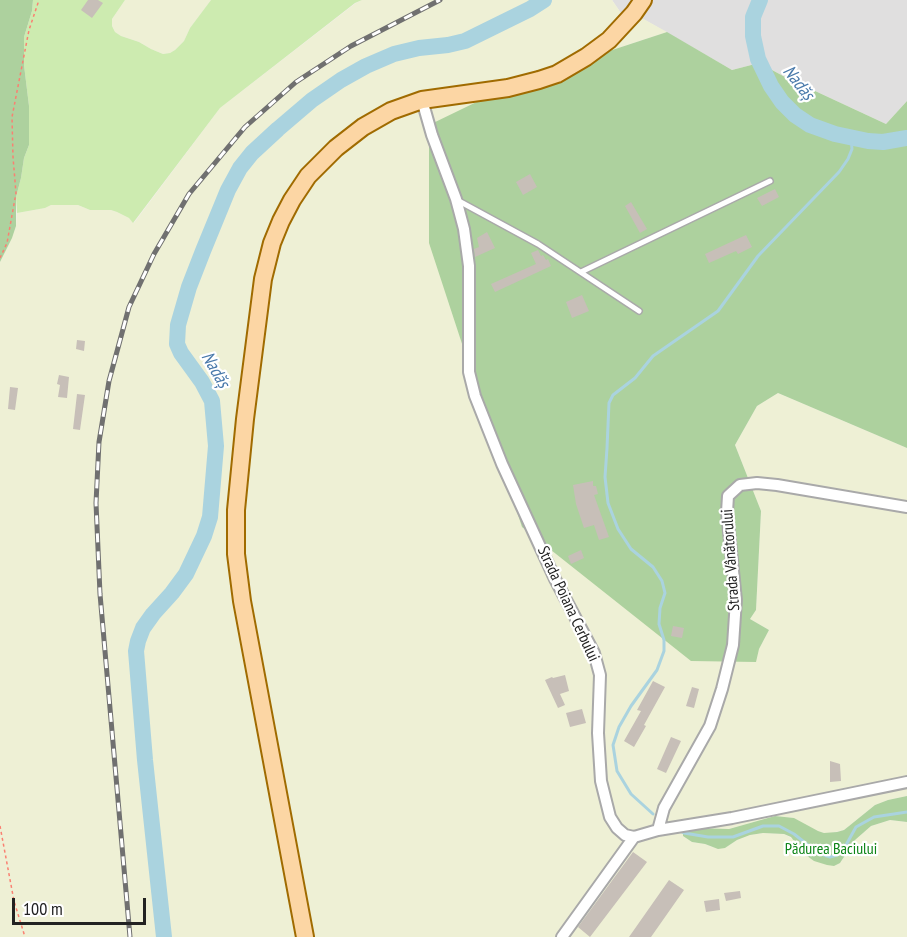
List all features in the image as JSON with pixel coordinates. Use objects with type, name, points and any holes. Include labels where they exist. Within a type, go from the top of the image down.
[{"type":"main road","points":[[305,937],[242,601],[236,554],[236,510],[260,302],[266,267],[276,232],[292,200],[308,176],[336,148],[363,127],[391,111],[422,100],[508,88],[557,74],[609,40],[643,0]]},
{"type":"street","name":"Strada Poiana Cerbului","points":[[422,100],[464,229],[469,266],[469,372],[475,396],[494,447],[555,579],[594,653],[600,675],[598,733],[602,781],[610,817],[625,835],[634,837]]},
{"type":"street","name":"Strada Vânătorului","points":[[658,830],[664,808],[710,726],[733,645],[736,600],[727,512],[728,496],[740,485],[757,483],[907,507]]},
{"type":"street","points":[[562,937],[634,837],[658,830],[732,818],[907,782]]},
{"type":"lane","points":[[581,272],[770,181]]},
{"type":"lane","points":[[456,199],[538,244],[639,311]]},
{"type":"path","points":[[0,258],[7,243],[16,193],[12,117],[29,30],[39,0]]},
{"type":"path","points":[[0,825],[14,901],[25,937]]},
{"type":"shaded area","points":[[612,0],[907,0],[907,101],[886,124],[759,63],[732,70],[638,16],[625,19]]},
{"type":"green space","points":[[0,0],[33,0],[24,37],[24,65],[29,106],[29,145],[16,197],[16,226],[0,262]]},
{"type":"green space","points":[[33,0],[125,0],[112,19],[115,32],[163,54],[175,50],[184,41],[190,28],[211,0],[362,0],[355,3],[220,108],[133,223],[129,218],[111,210],[90,210],[78,205],[51,205],[17,213],[16,197],[29,145],[29,106],[24,65],[24,37]]},
{"type":"green space","points":[[125,0],[211,0],[190,28],[184,41],[175,50],[163,54],[115,32],[112,19]]},
{"type":"green space","points":[[362,0],[612,0],[625,19],[638,16],[667,32],[524,79],[759,649],[769,630],[750,619],[756,610],[761,511],[735,445],[757,406],[778,393],[907,448],[907,796],[875,805],[844,830],[831,833],[811,829],[794,818],[775,816],[729,829],[685,829],[683,836],[692,842],[725,848],[750,835],[784,834],[796,841],[803,853],[834,866],[840,863],[855,840],[871,826],[890,820],[907,822],[907,937],[0,937],[0,262],[14,232],[17,213],[51,205],[78,205],[90,210],[111,210],[129,218],[134,223],[220,108]]},
{"type":"green space","points":[[667,32],[732,70],[759,63],[886,124],[907,101],[907,448],[778,393],[757,406],[735,445],[761,511],[756,610],[750,619],[769,630],[759,649],[756,662],[691,661],[522,527],[429,243],[429,125],[524,79]]},
{"type":"green space","name":"Pădurea Baciului","points":[[907,796],[907,822],[890,820],[871,826],[855,840],[840,863],[834,866],[814,861],[803,853],[791,837],[784,834],[750,835],[725,848],[718,849],[692,842],[683,836],[685,829],[729,829],[775,816],[794,818],[824,833],[837,832],[844,830],[875,805]]},
{"type":"building","points":[[88,0],[98,0],[103,3],[92,18],[81,10]]},
{"type":"building","points":[[530,174],[537,187],[523,195],[516,182]]},
{"type":"building","points":[[775,189],[779,197],[762,206],[757,198]]},
{"type":"building","points":[[631,202],[647,229],[640,233],[625,206]]},
{"type":"building","points":[[487,232],[495,248],[475,257],[474,249],[479,247],[477,238]]},
{"type":"building","points":[[746,235],[752,247],[738,254],[736,251],[709,263],[705,254]]},
{"type":"building","points":[[538,250],[541,256],[548,259],[551,266],[495,292],[491,284],[536,264],[531,253]]},
{"type":"building","points":[[582,295],[589,311],[572,318],[566,302]]},
{"type":"building","points":[[77,340],[85,341],[84,351],[76,349]]},
{"type":"building","points":[[59,375],[69,377],[67,398],[58,397]]},
{"type":"building","points":[[10,387],[18,388],[15,410],[8,409]]},
{"type":"building","points":[[77,394],[85,395],[80,430],[73,429]]},
{"type":"building","points":[[593,481],[598,494],[594,495],[609,537],[599,540],[594,525],[584,528],[576,504],[573,485]]},
{"type":"building","points":[[581,550],[584,558],[571,564],[568,556]]},
{"type":"building","points":[[673,626],[684,628],[682,638],[671,636]]},
{"type":"building","points":[[565,675],[569,691],[560,694],[565,705],[558,708],[545,680]]},
{"type":"building","points":[[653,681],[665,687],[634,747],[624,741],[641,711],[637,710]]},
{"type":"building","points":[[692,687],[699,689],[694,708],[686,706]]},
{"type":"building","points":[[582,709],[586,723],[570,727],[566,713]]},
{"type":"building","points":[[671,737],[681,741],[666,773],[657,769]]},
{"type":"building","points":[[830,761],[840,764],[841,781],[830,782]]},
{"type":"building","points":[[633,852],[647,862],[590,937],[578,927]]},
{"type":"building","points":[[669,880],[684,890],[651,937],[629,937]]},
{"type":"building","points":[[740,891],[741,898],[726,901],[724,893]]},
{"type":"building","points":[[719,899],[720,910],[706,912],[704,901]]},
{"type":"waterway","name":"Nadăș","points":[[164,937],[136,651],[143,628],[186,574],[204,536],[210,517],[216,446],[212,401],[177,344],[178,325],[203,251],[228,190],[240,168],[252,153],[312,100],[366,66],[394,54],[465,41],[544,0]]},
{"type":"waterway","name":"Nadăș","points":[[760,0],[753,17],[753,36],[758,59],[771,86],[795,115],[810,125],[835,134],[868,141],[883,142],[907,138]]},
{"type":"waterway","points":[[653,814],[631,794],[617,771],[613,745],[619,727],[657,670],[664,651],[664,640],[659,624],[660,608],[665,593],[662,581],[653,567],[631,549],[618,529],[608,503],[605,477],[609,403],[613,395],[635,378],[653,356],[718,311],[758,256],[839,172],[852,149],[851,137]]},
{"type":"waterway","points":[[678,830],[708,837],[733,837],[763,826],[779,826],[794,834],[818,853],[830,857],[837,855],[846,845],[856,827],[874,817],[907,812]]},
{"type":"railway","points":[[130,937],[100,594],[96,503],[99,442],[109,381],[129,307],[154,254],[189,194],[245,127],[296,82],[351,46],[440,0]]}]
